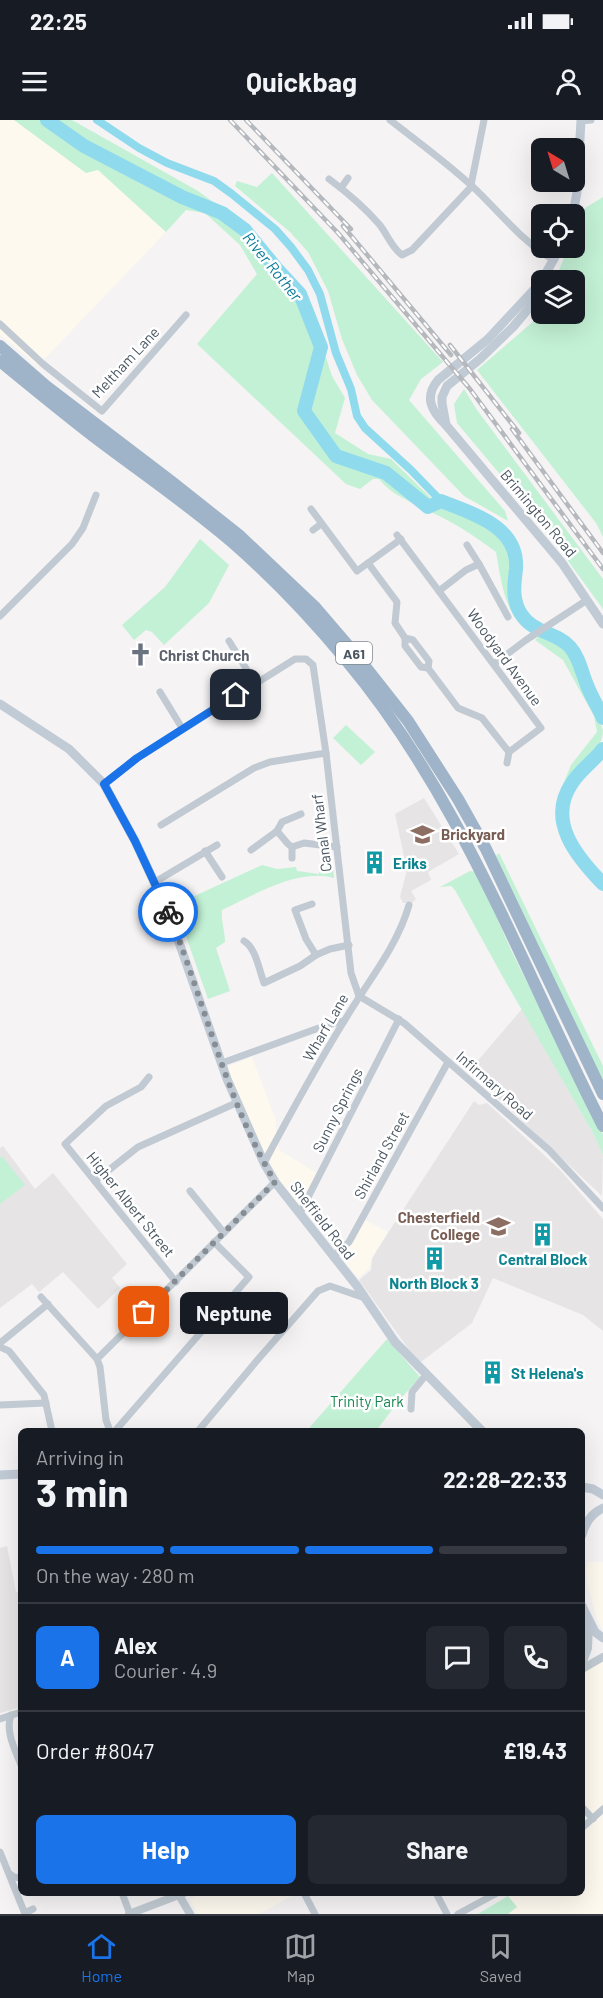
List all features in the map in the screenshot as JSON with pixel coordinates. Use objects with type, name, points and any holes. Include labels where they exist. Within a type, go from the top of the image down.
[{"type":"highway","name":"A61","points":[[0,346],[46,386],[240,536],[314,606],[356,655],[408,721],[458,799],[486,849],[603,1094]]},
{"type":"highway","name":"A61","points":[[0,361],[43,397],[233,543],[305,614],[347,661],[424,767],[446,806],[474,858],[603,1126]]},
{"type":"main road","points":[[575,204],[581,120]]},
{"type":"main road","name":"Brimington Road","points":[[548,270],[554,260]]},
{"type":"main road","name":"Brimington Road","points":[[531,307],[501,339],[441,377],[433,387],[430,399],[432,410],[562,563],[603,624]]},
{"type":"main road","name":"Brimington Road","points":[[446,425],[442,397],[447,386],[478,354]]},
{"type":"main road","name":"Sheffield Road","points":[[0,704],[69,749],[104,784],[155,882],[180,942],[236,1103],[275,1182],[365,1298],[395,1342],[479,1428]]},
{"type":"main road","points":[[0,1475],[18,1474]]},
{"type":"main road","points":[[585,1488],[603,1495]]},
{"type":"main road","points":[[585,1528],[595,1513],[603,1508]]},
{"type":"main road","points":[[585,1613],[595,1632],[603,1638]]},
{"type":"street","points":[[390,120],[472,186],[545,255],[554,260]]},
{"type":"street","points":[[330,179],[355,198],[381,226],[396,250],[402,255],[412,250],[472,186],[484,120]]},
{"type":"street","points":[[581,120],[591,120]]},
{"type":"street","points":[[342,188],[348,178]]},
{"type":"street","name":"Meltham Lane","points":[[0,324],[43,364],[102,411],[186,315]]},
{"type":"street","points":[[0,616],[72,544],[83,528],[96,495]]},
{"type":"street","points":[[311,509],[357,571],[368,563],[395,598],[397,606],[395,623],[405,638],[405,646],[421,667],[428,668],[458,708],[463,712],[479,716],[509,752],[507,763]]},
{"type":"street","points":[[313,530],[321,524]]},
{"type":"street","name":"Woodyard Avenue","points":[[368,563],[399,537],[494,664],[541,728],[509,752]]},
{"type":"street","name":"Woodyard Avenue","points":[[467,545],[508,617]]},
{"type":"street","points":[[439,591],[466,570],[479,564]]},
{"type":"street","points":[[494,664],[531,636],[587,600]]},
{"type":"street","points":[[104,784],[137,758],[255,683],[229,641]]},
{"type":"street","name":"Canal Wharf","points":[[255,683],[295,659],[306,659],[313,665],[326,753],[351,973],[359,996]]},
{"type":"street","points":[[160,692],[182,728]]},
{"type":"street","points":[[161,825],[254,768],[270,762],[326,753]]},
{"type":"street","points":[[251,850],[277,831],[282,822],[301,814]]},
{"type":"street","points":[[277,831],[292,847]]},
{"type":"street","points":[[292,847],[304,843],[337,847]]},
{"type":"street","points":[[155,882],[217,845]]},
{"type":"street","points":[[292,847],[292,858]]},
{"type":"street","points":[[205,851],[222,877]]},
{"type":"street","points":[[312,904],[295,910],[315,955]]},
{"type":"street","name":"Wharf Lane","points":[[264,1163],[344,1021],[374,975],[402,925],[409,905]]},
{"type":"street","points":[[244,941],[252,950],[264,983],[300,966],[315,955],[348,945]]},
{"type":"street","name":"Infirmary Road","points":[[359,996],[399,1019],[549,1150],[603,1208]]},
{"type":"street","name":"Sunny Springs","points":[[300,1213],[399,1019]]},
{"type":"street","points":[[222,1063],[344,1021]]},
{"type":"street","name":"Shirland Street","points":[[333,1257],[348,1242],[448,1062]]},
{"type":"street","name":"Higher Albert Street","points":[[149,1077],[141,1087],[106,1106],[65,1144],[176,1281]]},
{"type":"street","points":[[95,1181],[138,1147],[236,1103]]},
{"type":"street","points":[[97,1359],[275,1182]]},
{"type":"street","points":[[190,1191],[224,1233]]},
{"type":"street","points":[[115,1428],[249,1277],[214,1242]]},
{"type":"street","points":[[201,1428],[318,1291],[330,1286],[365,1298]]},
{"type":"street","points":[[41,1297],[97,1359],[100,1367],[106,1420],[110,1428]]},
{"type":"street","points":[[48,1304],[0,1345],[9,1351],[44,1395],[51,1428]]},
{"type":"street","points":[[411,1410],[412,1392],[426,1375]]},
{"type":"street","points":[[0,1405],[46,1403]]},
{"type":"street","points":[[585,1658],[588,1648],[589,1622]]},
{"type":"street","points":[[585,1666],[603,1657]]},
{"type":"street","points":[[0,1719],[18,1713]]},
{"type":"street","points":[[11,1715],[8,1725],[9,1734],[18,1757]]},
{"type":"street","points":[[585,1826],[603,1809]]},
{"type":"street","points":[[585,1810],[593,1819]]},
{"type":"street","points":[[0,1852],[18,1896]]},
{"type":"street","points":[[9,1874],[18,1878]]},
{"type":"street","points":[[18,1896],[25,1913],[33,1909]]},
{"type":"street","points":[[123,1896],[129,1914],[177,1896]]},
{"type":"street","points":[[183,1896],[190,1914]]},
{"type":"street","points":[[306,1896],[315,1914]]},
{"type":"street","points":[[438,1896],[447,1914]]},
{"type":"street","points":[[458,1914],[491,1896]]},
{"type":"shaded area","points":[[0,120],[14,120],[86,173],[98,170],[166,232],[38,366],[0,335]]},
{"type":"shaded area","name":"Brickyard","points":[[424,798],[459,854],[428,872],[431,880],[411,891],[416,899],[412,903],[403,903],[400,897],[407,870],[395,814]]},
{"type":"shaded area","points":[[522,1009],[593,1133],[603,1155],[602,1196],[469,1071]]},
{"type":"shaded area","points":[[252,1057],[275,1118],[279,1150],[317,1173],[297,1206],[269,1167],[227,1069],[229,1066]]},
{"type":"shaded area","name":"Chesterfield College","points":[[474,1101],[479,1105],[487,1103],[544,1155],[603,1219],[603,1331],[583,1315],[493,1278],[472,1323],[421,1362],[410,1351],[359,1280],[371,1270],[372,1259],[377,1250]]},
{"type":"shaded area","points":[[3,1146],[35,1189],[53,1173],[127,1264],[112,1278],[120,1288],[98,1309],[63,1272],[39,1292],[32,1284],[0,1308],[0,1148]]},
{"type":"shaded area","points":[[362,1218],[388,1232],[371,1260],[370,1268],[358,1278],[337,1253],[349,1242]]},
{"type":"shaded area","points":[[7,1546],[16,1592],[18,1592],[18,1708],[0,1713],[0,1548]]},
{"type":"shaded area","points":[[588,1562],[603,1562],[603,1631],[597,1620],[588,1586],[586,1571]]},
{"type":"shaded area","points":[[603,1658],[603,1914],[508,1914],[517,1907],[508,1896],[585,1896],[585,1670]]},
{"type":"shaded area","points":[[196,1896],[292,1896],[259,1914],[197,1914],[190,1899]]},
{"type":"green space","points":[[14,120],[72,120],[198,191],[246,226],[295,287],[322,345],[332,376],[345,398],[335,433],[368,454],[391,459],[433,500],[476,520],[502,537],[512,556],[510,583],[513,607],[530,629],[528,631],[520,624],[509,606],[496,552],[451,522],[398,495],[379,479],[373,479],[360,489],[346,484],[197,344],[257,274],[240,245],[205,213],[186,210],[166,232],[98,170],[86,173]]},
{"type":"green space","points":[[272,173],[443,362],[421,379],[409,400],[505,511],[508,521],[464,496],[372,400],[357,375],[342,339],[328,291],[308,252],[290,232],[235,186],[237,181],[257,187]]},
{"type":"green space","points":[[603,197],[603,537],[596,523],[477,370],[531,323],[585,324],[585,270],[559,270],[564,258],[585,258],[585,208]]},
{"type":"green space","points":[[464,389],[477,410],[603,579],[603,609],[539,521],[457,423],[454,404]]},
{"type":"green space","points":[[200,539],[229,565],[209,603],[164,645],[152,632],[146,630],[134,640],[122,625],[165,587]]},
{"type":"green space","points":[[540,635],[555,640],[568,649],[603,730],[600,744],[562,794],[560,792],[571,765],[597,732],[594,716],[563,660],[535,640]]},
{"type":"green space","points":[[346,725],[375,752],[361,765],[333,738]]},
{"type":"green space","points":[[499,853],[603,1066],[603,1081],[496,856]]},
{"type":"green space","points":[[262,865],[277,869],[296,867],[297,871],[319,874],[321,867],[333,865],[334,878],[320,876],[291,880],[222,910],[225,942],[216,948],[230,991],[208,999],[175,905]]},
{"type":"green space","points":[[470,871],[477,872],[511,950],[603,1134],[603,1155],[593,1133],[455,890],[451,886],[440,887]]},
{"type":"green space","points":[[2,1156],[25,1185],[0,1204],[0,1158]]},
{"type":"green space","name":"Trinity Park","points":[[387,1339],[420,1377],[378,1428],[310,1427]]},
{"type":"green space","points":[[508,1896],[517,1907],[508,1914],[478,1914]]},
{"type":"waterway","name":"River Rother","points":[[47,120],[84,146],[182,197],[222,213],[245,230],[300,294],[321,347],[304,411],[336,456],[386,473],[428,507],[441,501],[480,517],[502,532],[510,542],[515,555],[514,592],[518,609],[526,621],[570,647],[603,718]]},
{"type":"waterway","points":[[97,120],[139,148],[167,163],[214,181],[275,229],[308,270],[320,294],[336,353],[351,389],[357,416],[365,428],[441,501]]},
{"type":"waterway","name":"River Rother","points":[[603,749],[572,783],[565,797],[562,811],[568,838],[603,884]]},
{"type":"railway","points":[[230,120],[338,233],[470,389],[603,569]]},
{"type":"railway","points":[[246,120],[351,229]]},
{"type":"railway","points":[[343,226],[451,355]]},
{"type":"railway","points":[[450,345],[519,433]]},
{"type":"railway","points":[[512,429],[603,553]]},
{"type":"way so far","points":[[144,1312],[275,1182],[236,1103],[213,1044],[168,912]]},
{"type":"place","name":"Christ Church","points":[[141,655]]},
{"type":"place","name":"Brickyard","points":[[423,834]]},
{"type":"place","name":"Eriks","points":[[375,863]]},
{"type":"place","name":"Chesterfield College","points":[[498,1226]]},
{"type":"place","name":"Central Block","points":[[543,1235]]},
{"type":"place","name":"North Block 3","points":[[434,1259]]},
{"type":"place","name":"Neptune","points":[[144,1312]]},
{"type":"place","name":"St Helena's","points":[[493,1373]]},
{"type":"route","points":[[168,912],[135,841],[104,784],[137,758],[236,695]]}]
